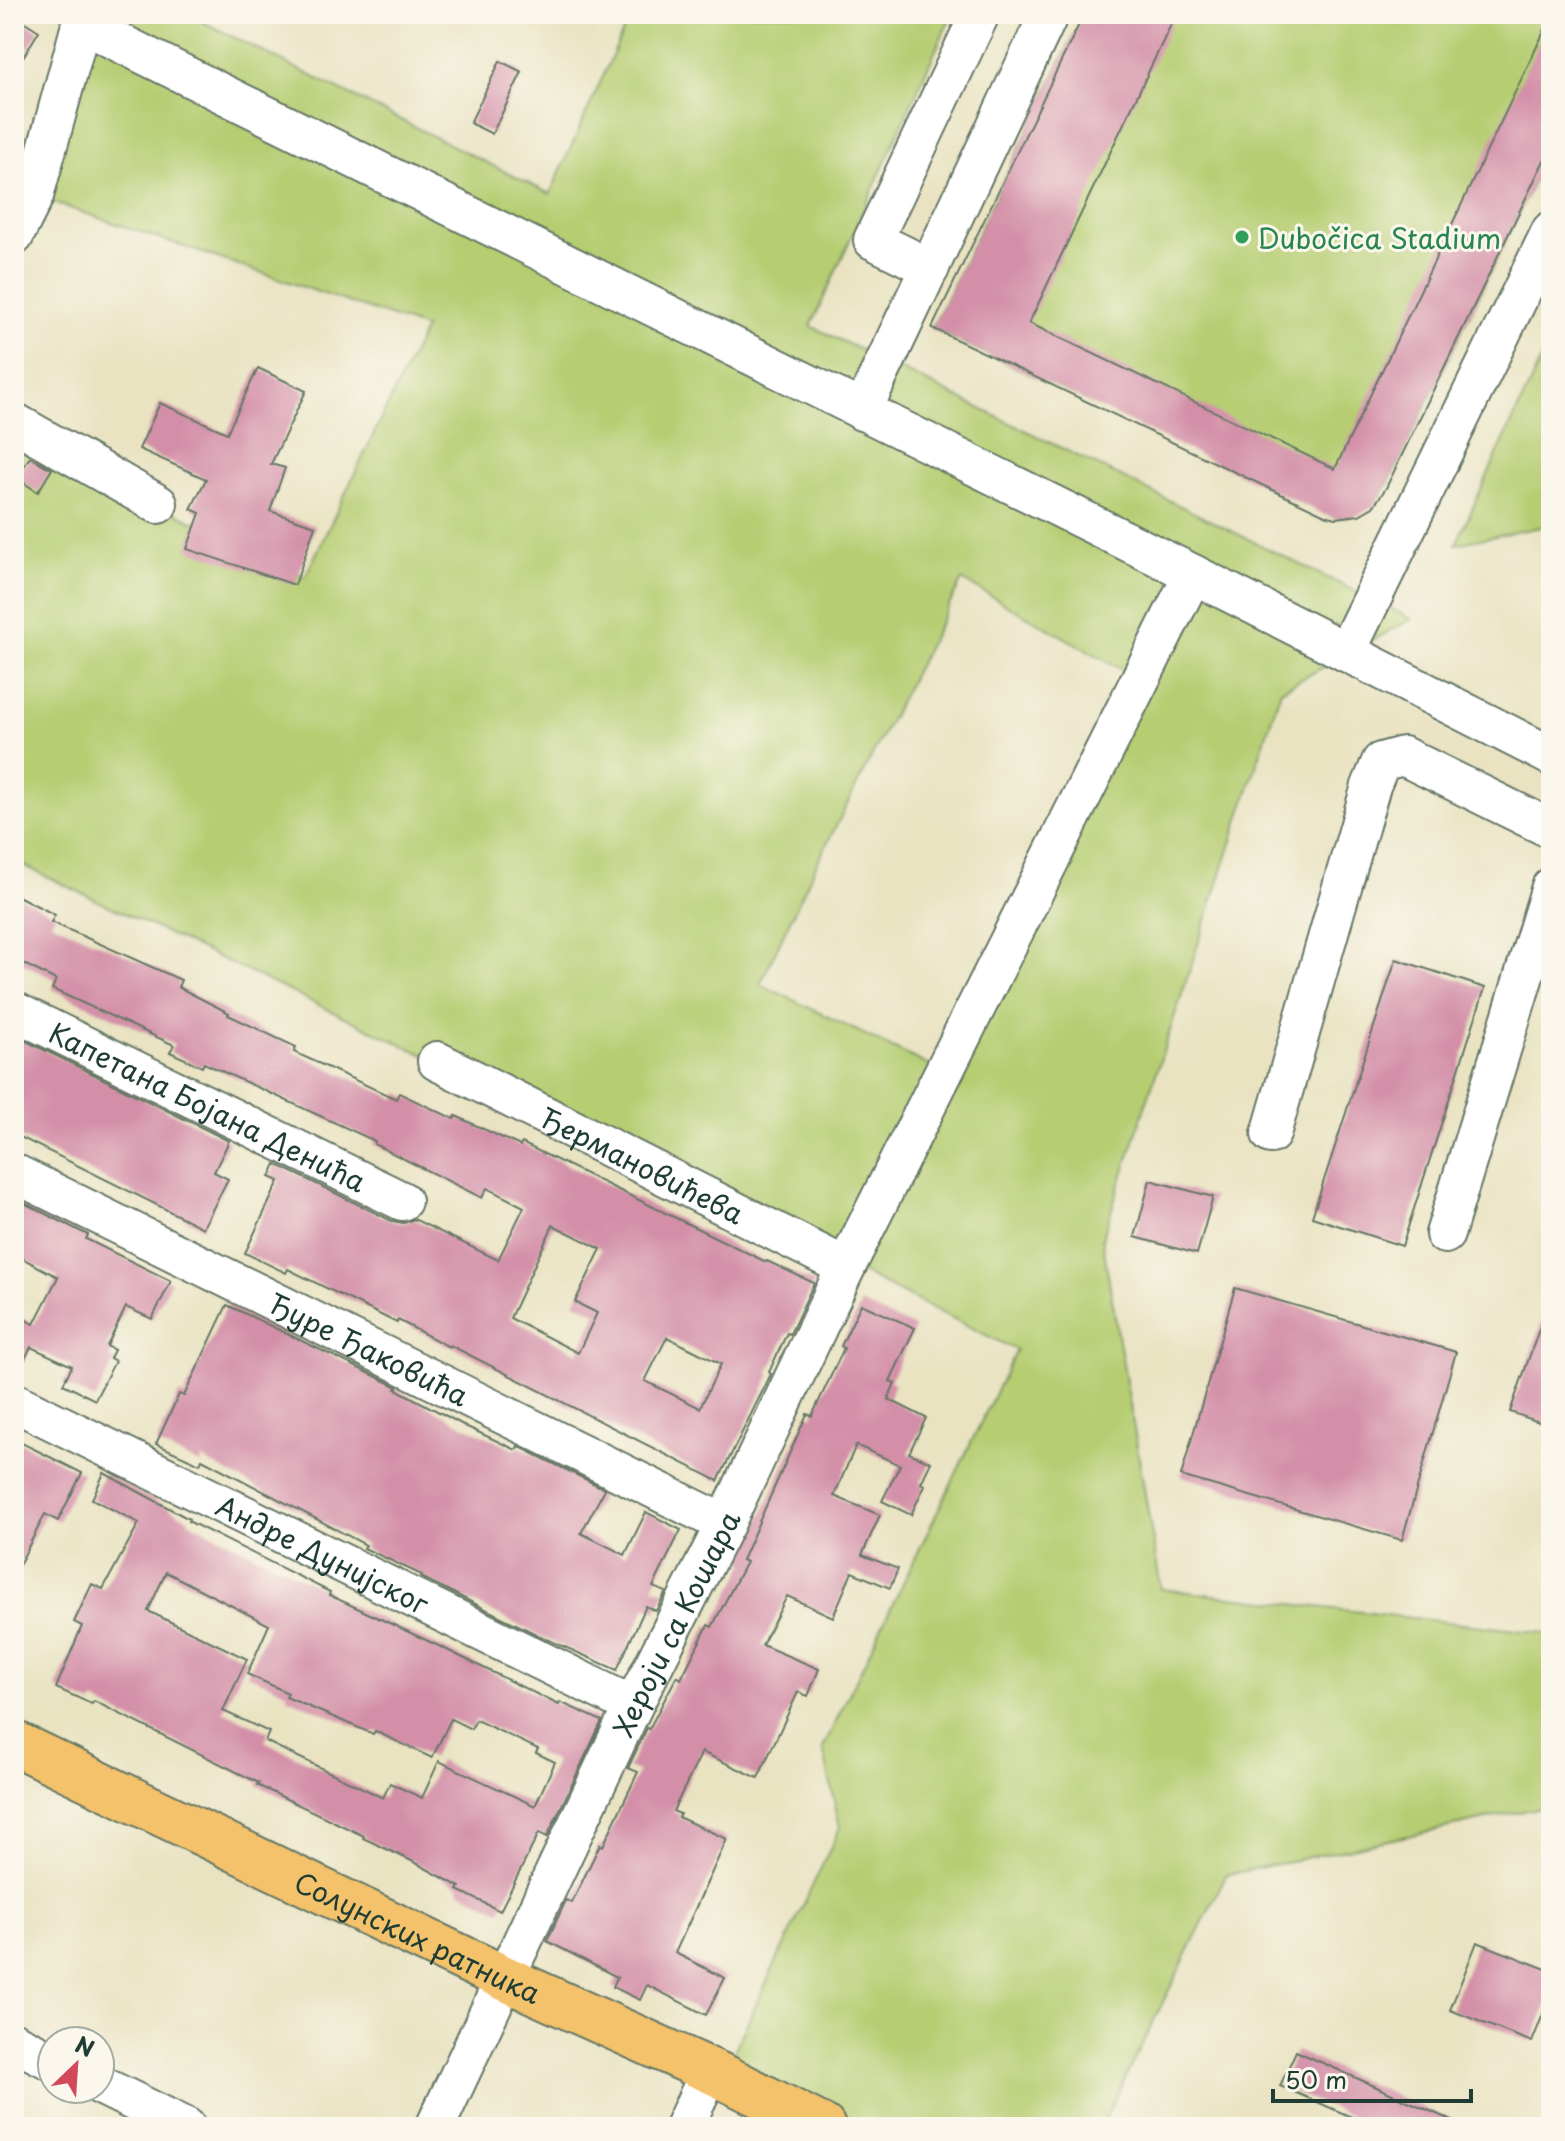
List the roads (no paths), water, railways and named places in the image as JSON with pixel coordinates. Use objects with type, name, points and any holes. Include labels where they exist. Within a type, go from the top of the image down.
[{"type":"main road","name":"Солунских ратника","points":[[14,1743],[823,2127]]},
{"type":"street","points":[[930,268],[873,240],[980,14]]},
{"type":"street","points":[[862,411],[1049,14]]},
{"type":"street","points":[[14,236],[34,196],[83,19],[1551,756]]},
{"type":"street","points":[[1346,652],[1551,231]]},
{"type":"street","points":[[14,422],[158,504]]},
{"type":"street","name":"Хероји са Кошара","points":[[435,2127],[633,1706],[725,1524],[846,1267],[1193,574]]},
{"type":"street","points":[[1271,1134],[1371,786],[1381,762],[1403,756],[1551,829]]},
{"type":"street","points":[[1445,1234],[1551,887]]},
{"type":"street","name":"Капетана Бојана Денића","points":[[14,1011],[402,1201]]},
{"type":"street","name":"Ђермановићева","points":[[437,1061],[846,1267]]},
{"type":"street","name":"Ђуре Ђаковића","points":[[14,1173],[725,1524]]},
{"type":"street","name":"Андре Дунијског","points":[[14,1402],[633,1706]]},
{"type":"street","points":[[14,2042],[36,2053]]},
{"type":"street","points":[[684,2127],[710,2071]]},
{"type":"street","points":[[116,2093],[186,2127]]},
{"type":"place","name":"Dubočica Stadium","points":[[1242,237]]}]
